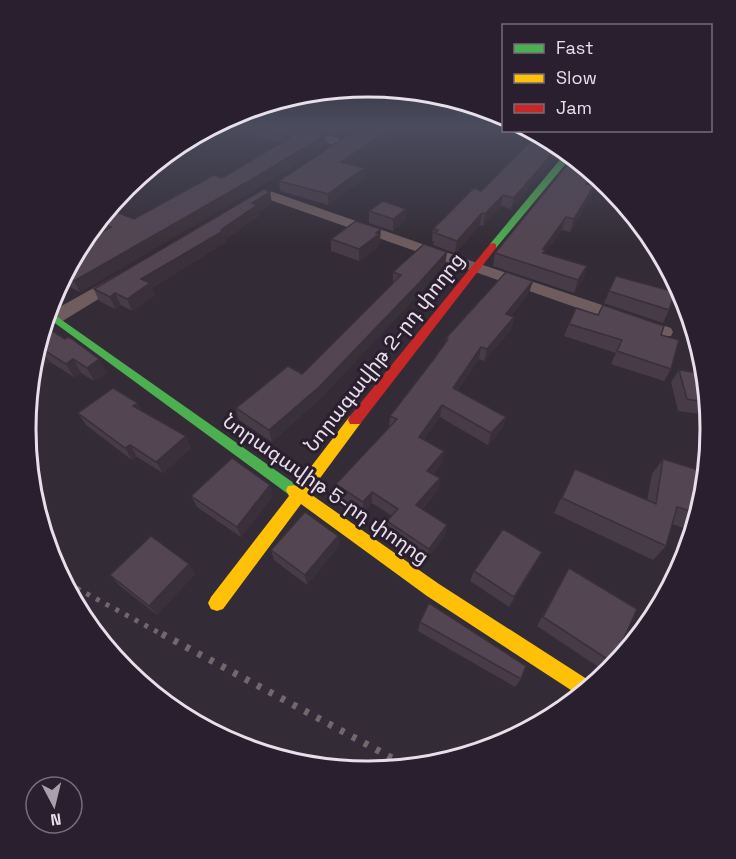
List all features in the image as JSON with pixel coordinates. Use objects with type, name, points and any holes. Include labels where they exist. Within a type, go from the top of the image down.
[{"type":"street","name":"Նորագավիթ 2-րդ փողոց","points":[[218,603],[298,494],[474,268],[560,165]]},
{"type":"street","points":[[283,180],[259,196],[664,332]]},
{"type":"street","points":[[58,312],[134,271]]},
{"type":"street","name":"Նորագավիթ 5-րդ փողոց","points":[[55,319],[433,590],[580,684]]},
{"type":"building","points":[[244,165],[276,165],[74,281],[72,280],[101,233],[111,227],[107,225],[117,212],[134,219],[214,175],[222,178]]},
{"type":"building","points":[[303,165],[353,165],[364,168],[328,194],[279,181]]},
{"type":"building","points":[[507,165],[542,165],[514,198],[503,195],[485,214],[482,213],[457,241],[435,233],[438,230],[433,229],[474,188],[481,191]]},
{"type":"building","points":[[567,165],[588,181],[586,184],[594,186],[574,219],[566,217],[543,249],[546,249],[543,253],[587,266],[578,280],[495,253]]},
{"type":"building","points":[[264,189],[270,192],[252,203],[257,205],[221,230],[223,231],[141,279],[150,283],[127,299],[115,293],[110,297],[94,289]]},
{"type":"building","points":[[383,201],[406,209],[393,219],[369,211]]},
{"type":"building","points":[[356,221],[381,229],[376,233],[379,234],[359,249],[331,239]]},
{"type":"building","points":[[424,244],[447,252],[319,387],[269,430],[236,408],[288,366],[302,374],[401,275],[393,272]]},
{"type":"building","points":[[506,272],[533,281],[506,314],[514,317],[487,349],[481,347],[453,388],[506,417],[491,433],[442,405],[419,437],[444,451],[427,471],[440,478],[416,505],[447,525],[429,549],[387,521],[398,509],[372,492],[363,502],[336,484],[397,419],[390,416],[433,360],[448,339],[446,338]]},
{"type":"building","points":[[616,276],[670,291],[673,298],[669,310],[609,291]]},
{"type":"building","points":[[603,305],[664,326],[661,335],[679,340],[671,369],[617,351],[622,340],[569,324],[576,308],[598,315]]},
{"type":"building","points":[[52,330],[65,339],[68,337],[72,339],[99,359],[87,368],[73,359],[66,364],[45,351]]},
{"type":"building","points":[[679,370],[695,372],[698,401],[687,399]]},
{"type":"building","points":[[113,388],[138,403],[133,406],[186,436],[156,462],[130,445],[125,448],[78,413]]},
{"type":"building","points":[[232,458],[270,485],[237,527],[191,496]]},
{"type":"building","points":[[663,459],[697,470],[690,511],[677,507],[666,546],[562,498],[575,469],[656,504]]},
{"type":"building","points":[[305,512],[338,536],[305,575],[271,550]]},
{"type":"building","points":[[503,529],[542,552],[514,597],[474,571]]},
{"type":"building","points":[[151,536],[189,564],[149,606],[110,575]]},
{"type":"building","points":[[569,568],[637,609],[621,644],[608,659],[543,617]]},
{"type":"building","points":[[429,603],[526,666],[521,679],[420,622]]},
{"type":"railway","points":[[76,588],[165,636]]},
{"type":"railway","points":[[162,634],[396,760]]},
{"type":"traffic: fast","points":[[493,246],[560,165]]},
{"type":"traffic: fast","points":[[55,319],[293,490]]},
{"type":"traffic: slow","points":[[217,603],[355,420]]},
{"type":"traffic: slow","points":[[293,490],[433,590],[580,684]]},
{"type":"traffic: jam","points":[[355,420],[493,246]]}]
